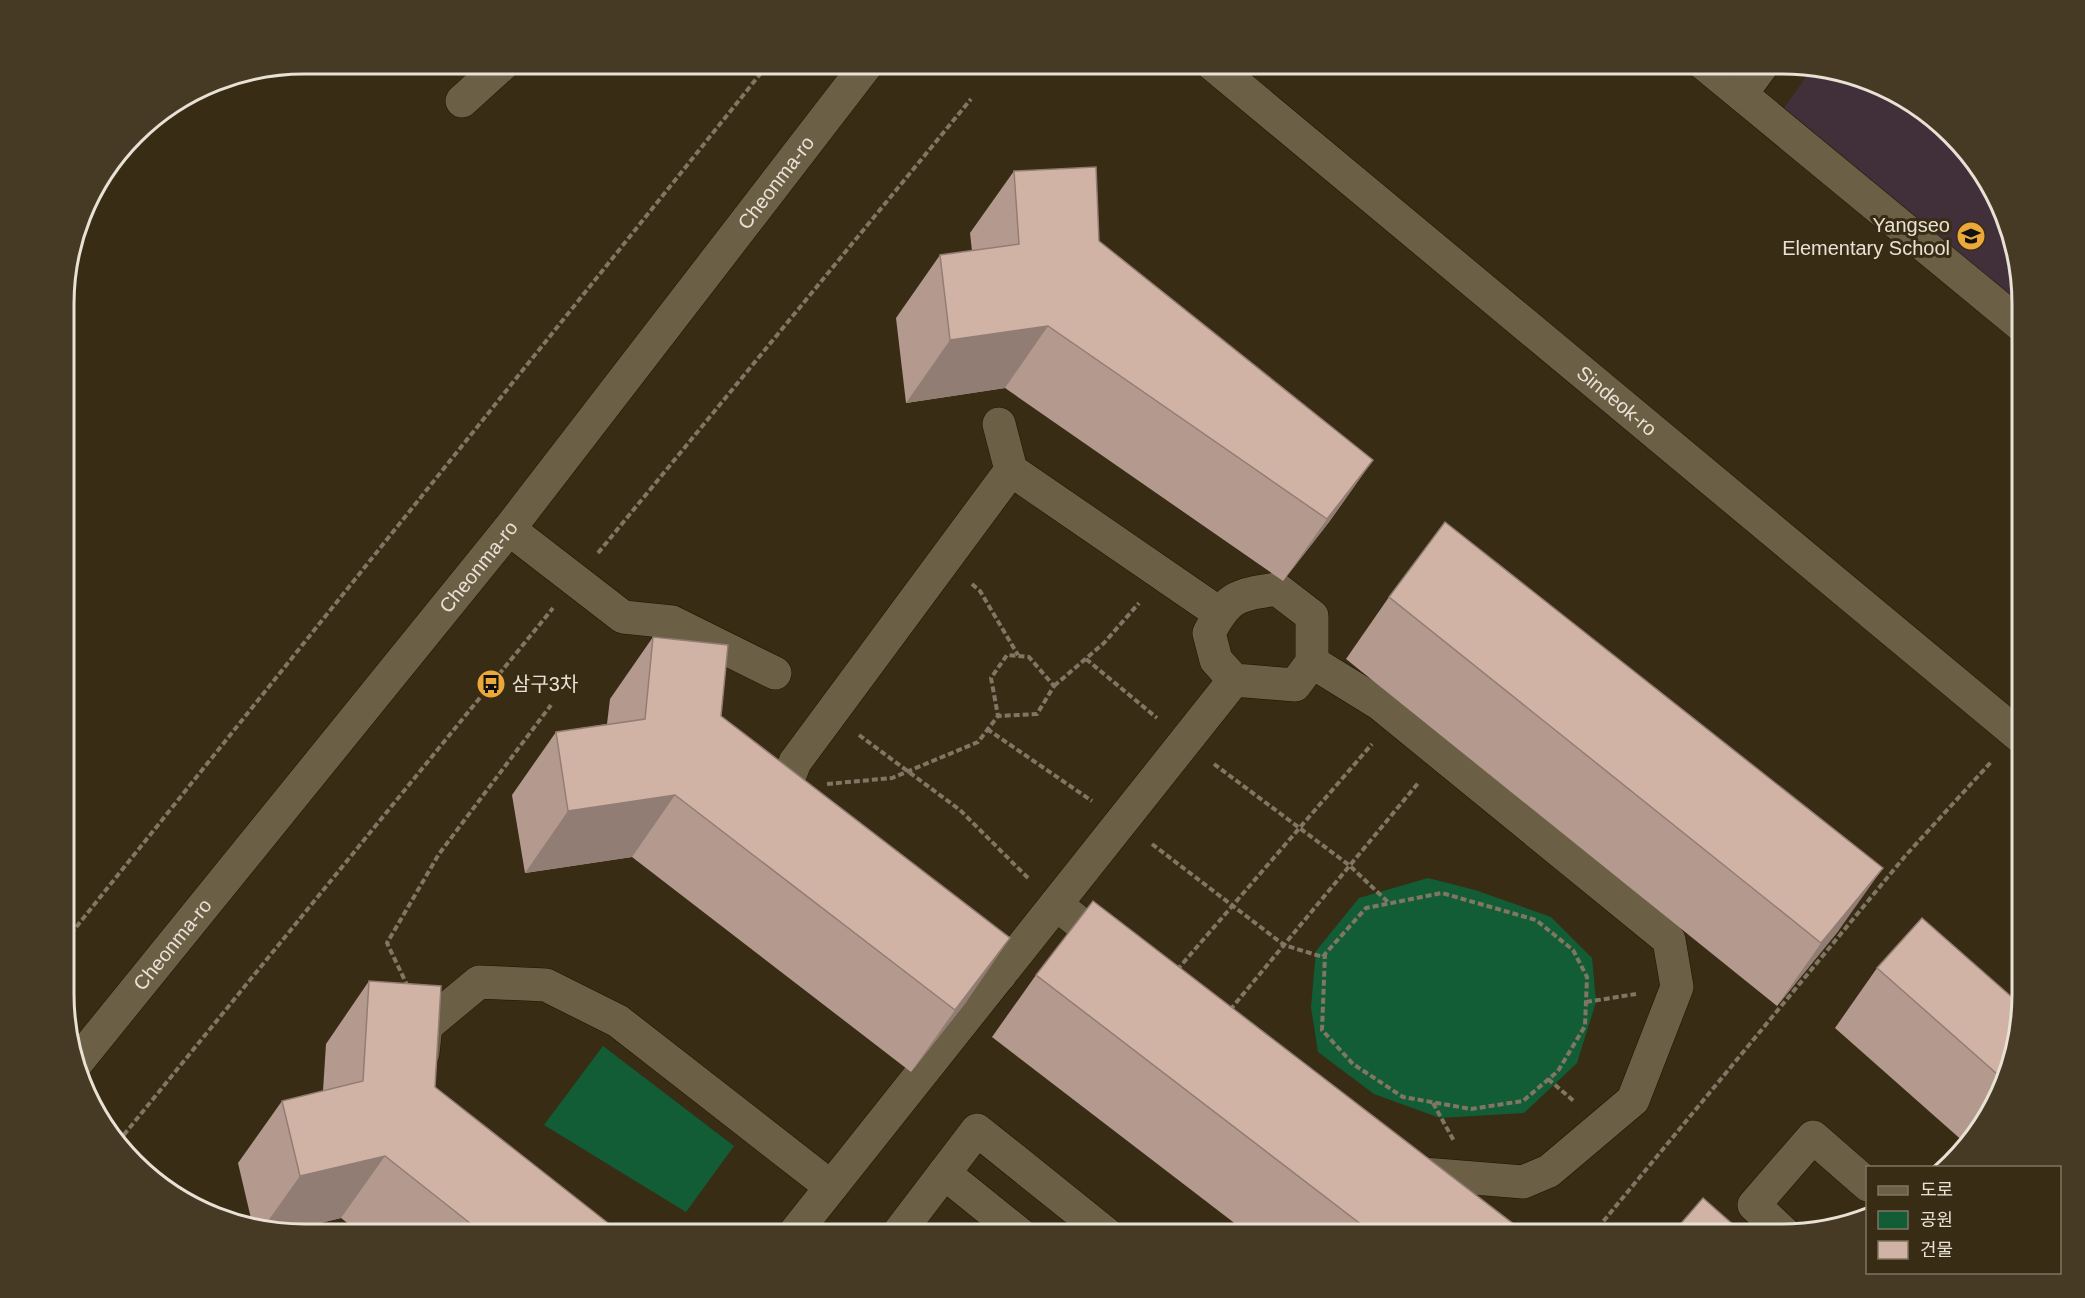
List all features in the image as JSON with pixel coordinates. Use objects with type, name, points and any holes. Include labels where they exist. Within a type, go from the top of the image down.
[{"type":"street","points":[[462,101],[492,74]]},
{"type":"street","name":"Cheonma-ro","points":[[82,1056],[509,529],[860,74]]},
{"type":"street","name":"Sindeok-ro","points":[[1224,74],[2012,730]]},
{"type":"street","points":[[1716,74],[2012,318]]},
{"type":"street","points":[[1741,94],[1756,74]]},
{"type":"street","points":[[999,424],[1011,470],[1219,613]]},
{"type":"street","points":[[800,831],[775,810],[795,762],[1011,470]]},
{"type":"street","points":[[509,529],[623,617],[672,622],[775,673]]},
{"type":"street","points":[[1278,589],[1312,616],[1312,662],[1295,685],[1234,680],[1216,660],[1209,633],[1222,608],[1244,594],[1278,589]]},
{"type":"street","points":[[1312,662],[1380,704],[1669,940],[1677,987],[1633,1100],[1549,1171],[1524,1182],[1424,1174],[1386,1149]]},
{"type":"street","points":[[802,1224],[1234,680]]},
{"type":"street","points":[[1056,904],[1162,988]]},
{"type":"street","points":[[932,927],[1000,975]]},
{"type":"street","points":[[420,1084],[426,1026],[479,982],[546,985],[618,1022],[831,1187]]},
{"type":"street","points":[[905,1224],[976,1131],[1094,1224]]},
{"type":"street","points":[[1775,1224],[1754,1205],[1813,1137],[1866,1183]]},
{"type":"street","points":[[944,1173],[1007,1224]]},
{"type":"path","points":[[74,930],[760,74]]},
{"type":"path","points":[[123,1136],[971,99]]},
{"type":"path","points":[[945,559],[980,591],[1018,656]]},
{"type":"path","points":[[784,788],[892,778],[978,742],[998,716],[1037,714],[1054,686],[1104,643],[1164,575]]},
{"type":"path","points":[[998,716],[991,678],[1007,654],[1029,657],[1054,686]]},
{"type":"path","points":[[1086,659],[1185,742],[1349,865],[1389,904]]},
{"type":"path","points":[[426,1026],[387,943],[439,854],[550,705]]},
{"type":"path","points":[[831,713],[960,810],[1056,904]]},
{"type":"path","points":[[1162,988],[1396,717]]},
{"type":"path","points":[[987,729],[1122,821],[1284,945],[1323,957],[1325,954],[1366,908],[1442,893],[1536,920],[1573,950],[1587,977],[1585,1026],[1558,1071],[1523,1101],[1471,1109],[1403,1097],[1353,1064],[1322,1030],[1325,954]]},
{"type":"path","points":[[1600,1224],[1906,855],[2012,743]]},
{"type":"path","points":[[1228,1012],[1442,754]]},
{"type":"shaded area","name":"Yangseo Elementary School","points":[[1808,75],[1811,75],[1841,81],[1869,91],[1896,104],[1921,121],[1944,141],[1964,164],[1988,202],[2004,244],[2012,297],[1782,111]]},
{"type":"green space","points":[[1428,878],[1475,890],[1551,917],[1592,958],[1596,1002],[1577,1063],[1524,1113],[1440,1118],[1374,1094],[1318,1052],[1311,1007],[1316,951],[1359,898]]},
{"type":"green space","points":[[603,1046],[734,1146],[686,1212],[544,1125]]},
{"type":"building","points":[[1096,167],[1099,241],[1373,460],[1327,519],[1048,326],[950,340],[940,255],[1019,244],[1014,171]]},
{"type":"building","points":[[1445,522],[1883,868],[1821,943],[1389,597]]},
{"type":"building","points":[[653,637],[728,645],[721,716],[1010,938],[955,1010],[675,795],[568,811],[556,732],[645,719]]},
{"type":"building","points":[[1093,901],[1514,1224],[1361,1224],[1036,975]]},
{"type":"building","points":[[1922,918],[2012,997],[2010,1024],[2004,1054],[1997,1074],[1877,968]]},
{"type":"building","points":[[369,981],[441,986],[435,1087],[609,1224],[471,1224],[385,1156],[300,1176],[282,1101],[363,1081]]},
{"type":"building","points":[[1703,1198],[1733,1224],[1681,1224]]},
{"type":"place","name":"Yangseo Elementary School","points":[[1971,236]]},
{"type":"place","name":"삼구3차","points":[[491,684]]}]
